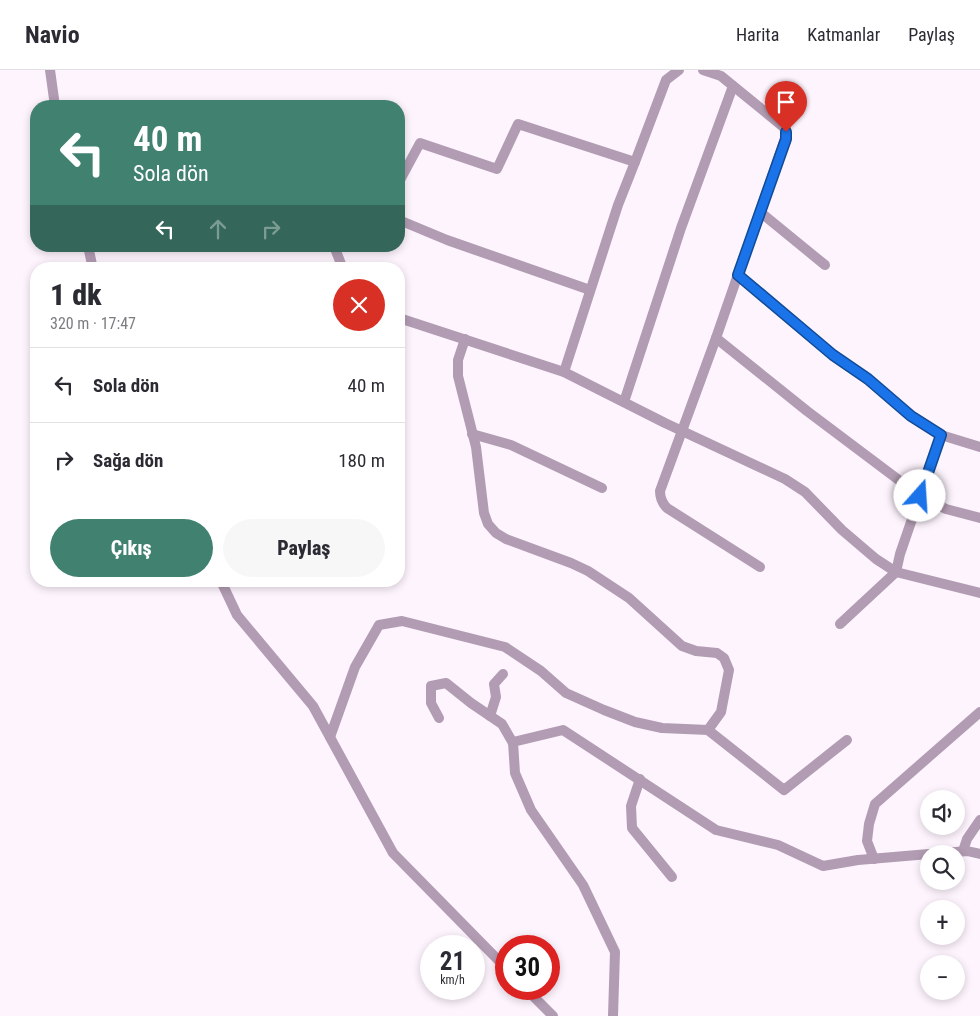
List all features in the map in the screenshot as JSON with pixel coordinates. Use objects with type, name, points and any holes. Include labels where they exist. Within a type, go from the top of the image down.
[{"type":"street","points":[[50,70],[54,100]]},
{"type":"street","points":[[564,372],[590,290],[666,80],[679,70]]},
{"type":"street","points":[[703,70],[721,76],[786,128],[786,139],[660,490],[664,504],[705,533],[760,567]]},
{"type":"street","points":[[624,402],[681,228],[733,86]]},
{"type":"street","points":[[405,171],[420,143],[497,169],[518,124],[635,162]]},
{"type":"street","points":[[760,212],[825,265]]},
{"type":"street","points":[[405,222],[447,240],[590,290]]},
{"type":"street","points":[[738,275],[833,355],[868,379],[911,416],[941,435],[980,447]]},
{"type":"street","points":[[405,320],[564,372],[682,431],[770,472],[805,492],[842,530],[876,559],[896,572],[980,593]]},
{"type":"street","points":[[716,338],[821,422],[920,496],[946,509],[980,518]]},
{"type":"street","points":[[465,339],[458,360],[458,376],[476,448],[484,513],[488,524],[496,533],[506,539],[588,571],[629,598],[682,646],[696,651],[717,653],[724,658],[729,670],[721,712],[708,730]]},
{"type":"street","points":[[472,434],[511,445],[602,488]]},
{"type":"street","points":[[840,624],[896,572],[900,554],[941,435]]},
{"type":"street","points":[[224,587],[237,615],[313,706],[393,853],[495,957]]},
{"type":"street","points":[[330,737],[355,667],[379,625],[402,621],[505,647],[541,671],[566,693],[635,722],[662,728],[708,730],[784,790],[847,740]]},
{"type":"street","points":[[490,716],[496,697],[494,684],[503,674]]},
{"type":"street","points":[[439,718],[431,703],[432,686],[446,683],[502,724],[513,743],[515,773],[530,810],[583,886],[615,952],[613,1016]]},
{"type":"street","points":[[874,859],[866,842],[875,804],[980,712]]},
{"type":"street","points":[[513,743],[563,730],[716,830],[778,845],[823,866],[920,855]]},
{"type":"street","points":[[640,779],[631,806],[632,828],[672,878]]},
{"type":"street","points":[[965,845],[980,820]]},
{"type":"street","points":[[965,851],[980,854]]},
{"type":"street","points":[[537,1000],[553,1016]]},
{"type":"route","points":[[786,132],[786,139],[738,275],[833,355],[868,379],[911,416],[941,435],[920,496]]}]
